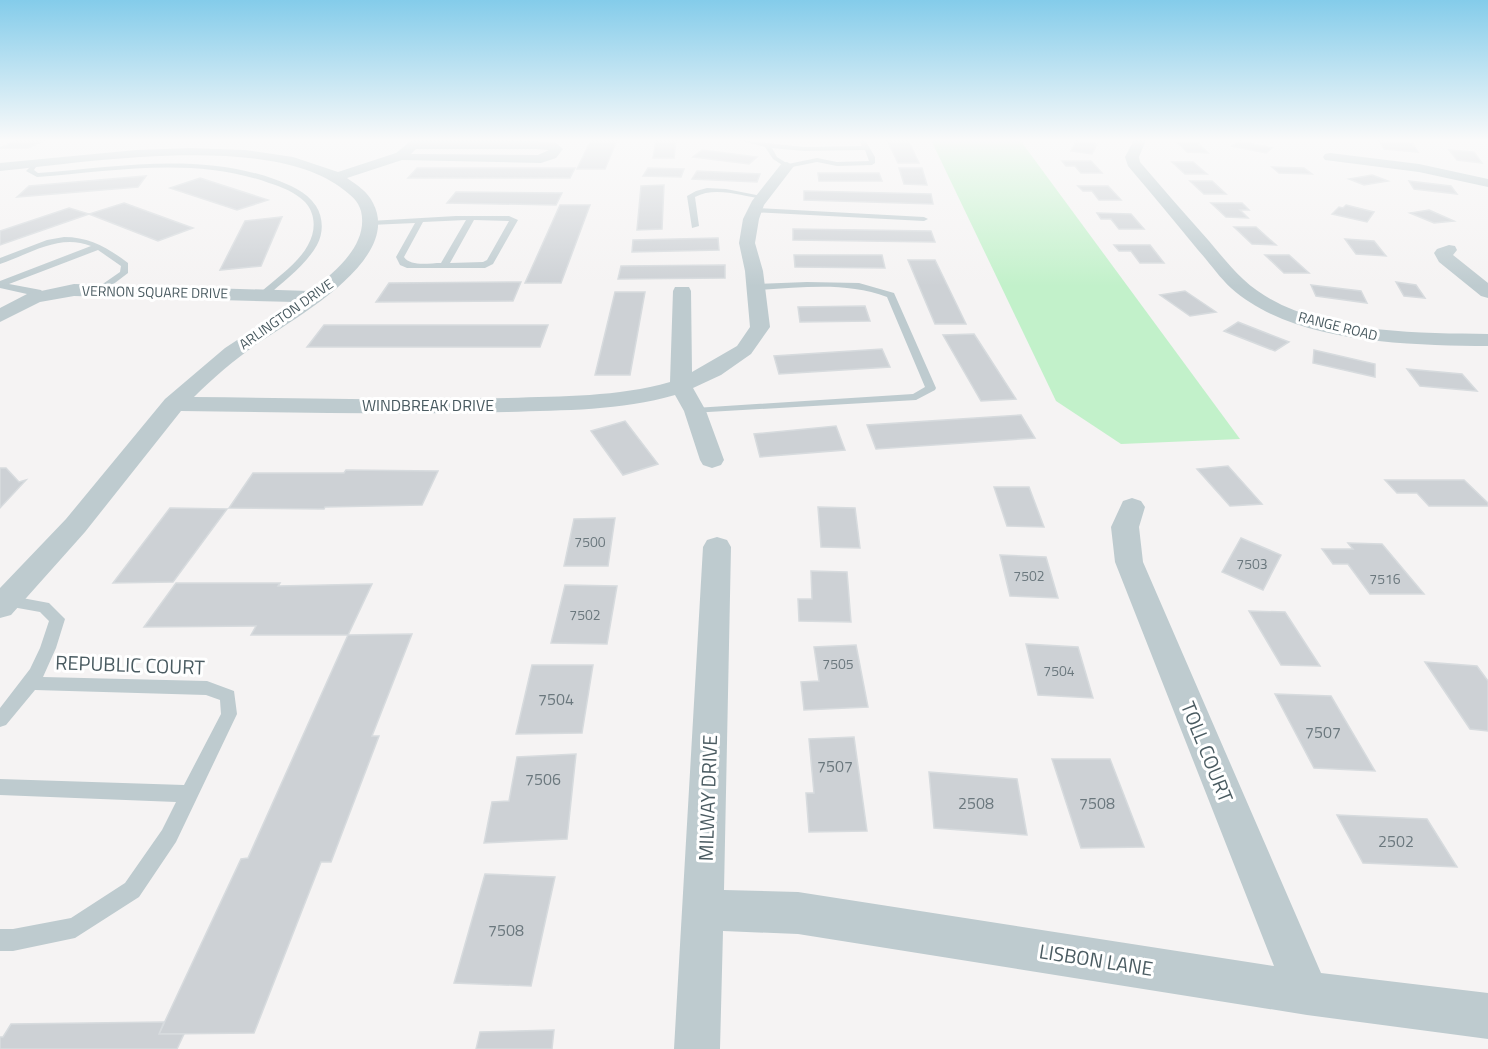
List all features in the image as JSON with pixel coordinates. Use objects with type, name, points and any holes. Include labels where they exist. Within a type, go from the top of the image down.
[{"type":"street","points":[[356,189],[365,201],[370,223]]},
{"type":"street","name":"WINDBREAK DRIVE","points":[[173,404],[468,406],[599,402],[643,397],[681,386],[713,370],[744,350],[760,327],[756,287],[747,243],[759,203],[770,189]]},
{"type":"street","name":"RANGE ROAD","points":[[1155,189],[1237,284],[1256,298],[1297,317],[1345,331],[1394,338],[1488,340]]},
{"type":"street","name":"ARLINGTON DRIVE","points":[[3,604],[85,515],[173,404],[226,356],[314,297],[348,267],[366,239],[370,223]]},
{"type":"street","points":[[1449,250],[1443,253],[1445,258],[1488,292]]},
{"type":"street","name":"VERNON SQUARE DRIVE","points":[[0,316],[20,304],[42,296],[74,290],[314,297]]},
{"type":"street","points":[[682,291],[681,386],[695,411],[712,460]]},
{"type":"street","name":"TOLL COURT","points":[[1132,507],[1125,527],[1129,562],[1307,993]]},
{"type":"street","name":"MILWAY DRIVE","points":[[698,1049],[717,547]]},
{"type":"street","name":"LISBON LANE","points":[[703,910],[798,914],[1307,993],[1488,1016]]},
{"type":"lane","points":[[263,295],[299,262],[317,234],[317,216],[311,201],[290,189]]},
{"type":"lane","points":[[695,226],[692,196],[696,192],[707,190],[759,203],[924,219]]},
{"type":"lane","points":[[370,223],[420,220],[471,218],[514,220],[490,262],[485,265],[410,266],[403,263],[400,257],[420,220]]},
{"type":"lane","points":[[444,265],[471,218]]},
{"type":"lane","points":[[0,261],[67,237],[77,237],[111,253],[125,265],[124,273],[100,290]]},
{"type":"lane","points":[[0,285],[97,246]]},
{"type":"lane","points":[[0,285],[38,292],[42,296]]},
{"type":"lane","points":[[695,411],[916,397],[931,388],[891,295],[876,289],[831,285],[756,287]]},
{"type":"lane","name":"REPUBLIC COURT","points":[[0,720],[25,693],[51,644],[57,619],[44,607],[3,604]]},
{"type":"lane","name":"REPUBLIC COURT","points":[[0,940],[13,940],[75,928],[132,890],[169,836],[229,714],[228,696],[207,688],[30,683]]},
{"type":"lane","points":[[0,788],[189,794]]},
{"type":"green space","points":[[954,189],[1056,189],[1240,439],[1121,444],[1056,401]]},
{"type":"building","points":[[26,189],[114,189],[17,197]]},
{"type":"building","points":[[173,189],[234,189],[268,200],[237,210]]},
{"type":"building","points":[[641,189],[664,189],[662,229],[637,230]]},
{"type":"building","points":[[1081,189],[1111,189],[1121,200],[1099,200],[1092,191]]},
{"type":"building","points":[[1199,189],[1221,189],[1226,194],[1204,194]]},
{"type":"building","points":[[1414,189],[1453,189],[1457,194]]},
{"type":"building","points":[[804,191],[931,194],[933,204],[804,200]]},
{"type":"building","points":[[456,192],[562,193],[556,205],[447,203]]},
{"type":"building","points":[[124,203],[193,228],[158,241],[89,214]]},
{"type":"building","points":[[1211,203],[1242,203],[1249,210],[1240,210],[1248,218],[1226,217]]},
{"type":"building","points":[[560,205],[590,205],[561,283],[525,283]]},
{"type":"building","points":[[1346,205],[1374,212],[1367,222],[1332,214],[1339,207],[1343,208]]},
{"type":"building","points":[[69,208],[89,214],[0,245],[0,231]]},
{"type":"building","points":[[1429,210],[1454,221],[1434,223],[1410,213]]},
{"type":"building","points":[[1097,213],[1131,214],[1144,229],[1119,229],[1111,219],[1101,219]]},
{"type":"building","points":[[282,217],[261,266],[220,270],[245,221]]},
{"type":"building","points":[[1234,227],[1256,227],[1276,245],[1252,244]]},
{"type":"building","points":[[793,229],[931,231],[935,242],[793,240]]},
{"type":"building","points":[[718,238],[719,250],[632,252],[633,240]]},
{"type":"building","points":[[1345,239],[1374,241],[1386,256],[1356,254]]},
{"type":"building","points":[[1114,245],[1150,245],[1164,263],[1140,263],[1131,251],[1119,251]]},
{"type":"building","points":[[794,255],[882,255],[885,268],[795,267]]},
{"type":"building","points":[[1265,255],[1289,255],[1309,273],[1284,273]]},
{"type":"building","points":[[908,260],[935,260],[966,324],[935,324]]},
{"type":"building","points":[[725,265],[725,278],[618,279],[621,266]]},
{"type":"building","points":[[521,282],[513,301],[376,302],[389,283]]},
{"type":"building","points":[[1396,282],[1416,285],[1425,298],[1404,296]]},
{"type":"building","points":[[1311,285],[1361,291],[1367,303],[1316,296]]},
{"type":"building","points":[[1185,291],[1216,312],[1190,316],[1160,295]]},
{"type":"building","points":[[615,292],[645,292],[630,375],[595,375]]},
{"type":"building","points":[[865,306],[870,321],[800,322],[798,307]]},
{"type":"building","points":[[1238,322],[1289,342],[1275,351],[1224,331]]},
{"type":"building","points":[[324,325],[548,325],[540,347],[307,347]]},
{"type":"building","points":[[974,334],[1016,399],[981,401],[943,335]]},
{"type":"building","points":[[882,349],[890,367],[779,374],[774,356]]},
{"type":"building","points":[[1314,350],[1375,364],[1375,377],[1313,363]]},
{"type":"building","points":[[1407,369],[1462,374],[1477,391],[1420,386]]},
{"type":"building","points":[[1021,415],[1035,438],[876,449],[867,425]]},
{"type":"building","points":[[625,421],[658,464],[623,475],[591,431]]},
{"type":"building","points":[[836,426],[845,450],[760,457],[754,434]]},
{"type":"building","points":[[1228,466],[1262,504],[1230,506],[1197,469]]},
{"type":"building","points":[[0,468],[6,468],[19,482],[26,480],[0,508]]},
{"type":"building","points":[[346,470],[438,471],[422,505],[325,507],[324,509],[229,508],[253,473],[344,473]]},
{"type":"building","points":[[1385,480],[1464,480],[1488,503],[1488,506],[1429,506],[1417,493],[1397,493]]},
{"type":"building","points":[[994,487],[1029,487],[1044,527],[1007,526]]},
{"type":"building","points":[[818,507],[855,508],[860,548],[821,547]]},
{"type":"building","points":[[170,508],[227,509],[173,582],[113,583]]},
{"type":"building","points":[[615,518],[608,566],[564,566],[574,519]]},
{"type":"building","points":[[1241,538],[1281,555],[1263,590],[1222,572]]},
{"type":"building","points":[[1348,543],[1382,544],[1424,594],[1370,594],[1348,564],[1333,564],[1322,549],[1353,549]]},
{"type":"building","points":[[1000,555],[1046,557],[1058,598],[1010,596]]},
{"type":"building","points":[[811,571],[847,572],[851,622],[799,621],[798,599],[812,599]]},
{"type":"building","points":[[176,583],[280,583],[278,586],[372,584],[348,635],[251,635],[256,626],[144,627]]},
{"type":"building","points":[[565,585],[617,586],[607,644],[551,643]]},
{"type":"building","points":[[1249,611],[1285,612],[1320,666],[1281,665]]},
{"type":"building","points":[[412,634],[372,736],[379,736],[331,862],[321,862],[254,1033],[159,1034],[241,859],[248,858],[348,635]]},
{"type":"building","points":[[1026,644],[1078,647],[1093,698],[1038,695]]},
{"type":"building","points":[[856,645],[868,707],[804,710],[801,682],[819,681],[814,647]]},
{"type":"building","points":[[1425,662],[1477,666],[1488,681],[1488,731],[1470,729]]},
{"type":"building","points":[[532,665],[593,665],[582,733],[516,734]]},
{"type":"building","points":[[1275,694],[1331,696],[1375,771],[1314,768]]},
{"type":"building","points":[[854,737],[867,831],[809,832],[806,793],[814,793],[809,739]]},
{"type":"building","points":[[576,754],[567,839],[484,843],[492,802],[509,801],[517,757]]},
{"type":"building","points":[[1052,759],[1110,759],[1144,847],[1081,848]]},
{"type":"building","points":[[929,772],[1017,779],[1027,835],[934,828]]},
{"type":"building","points":[[1337,815],[1427,819],[1457,867],[1363,863]]},
{"type":"building","points":[[485,874],[555,877],[531,986],[454,983]]},
{"type":"building","points":[[164,1022],[159,1034],[184,1034],[177,1049],[0,1049],[0,1037],[3,1037],[11,1024]]},
{"type":"building","points":[[554,1030],[552,1049],[476,1049],[480,1032]]}]
